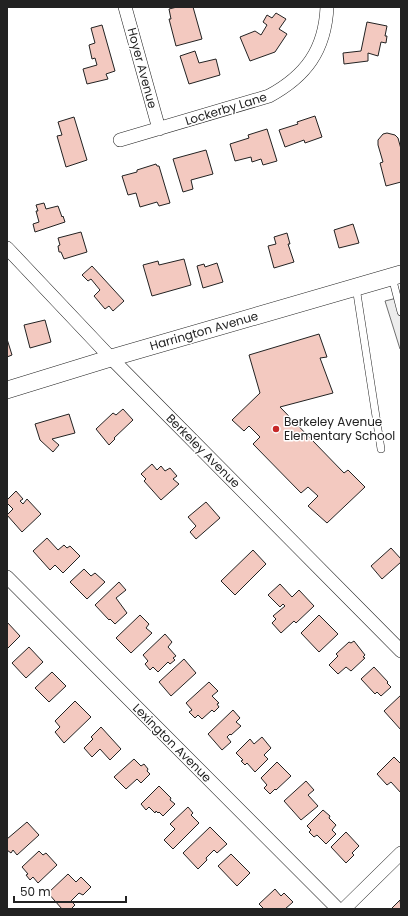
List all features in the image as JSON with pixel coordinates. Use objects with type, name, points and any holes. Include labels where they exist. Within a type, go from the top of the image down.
[{"type":"street","name":"Hoyer Avenue","points":[[125,7],[159,129]]},
{"type":"street","name":"Lockerby Lane","points":[[120,140],[269,96],[285,87],[301,74],[312,59],[322,41],[328,7]]},
{"type":"street","name":"Berkeley Avenue","points":[[7,248],[111,358],[401,651]]},
{"type":"street","name":"Harrington Avenue","points":[[7,390],[111,358],[396,275]]},
{"type":"street","name":"Lexington Avenue","points":[[7,577],[338,909]]},
{"type":"street","points":[[344,909],[401,853]]},
{"type":"lane","points":[[396,275],[401,312]]},
{"type":"lane","points":[[356,287],[381,449]]},
{"type":"shaded area","points":[[401,297],[401,348],[400,349],[385,301]]},
{"type":"building","points":[[177,7],[193,7],[202,39],[176,46],[169,19],[171,19],[169,9]]},
{"type":"building","points":[[276,13],[286,19],[279,29],[287,34],[275,52],[250,61],[240,37],[255,31],[261,35],[267,25],[263,22],[267,15],[272,18]]},
{"type":"building","points":[[367,22],[387,26],[385,36],[387,36],[386,43],[381,42],[378,56],[368,53],[368,61],[344,64],[343,53],[361,51]]},
{"type":"building","points":[[102,25],[115,71],[106,74],[108,79],[87,84],[83,69],[97,65],[95,58],[92,59],[89,45],[95,43],[91,28]]},
{"type":"building","points":[[195,51],[199,63],[216,59],[220,75],[189,84],[180,56]]},
{"type":"building","points":[[315,116],[322,137],[305,143],[304,140],[285,147],[279,130],[298,124],[297,122]]},
{"type":"building","points":[[74,117],[87,160],[66,167],[57,136],[62,135],[58,122]]},
{"type":"building","points":[[267,129],[277,161],[263,165],[261,159],[252,162],[251,157],[235,161],[230,144],[249,138],[248,135]]},
{"type":"building","points":[[387,133],[395,135],[398,138],[401,149],[401,182],[386,186],[380,163],[383,162],[378,140],[383,134]]},
{"type":"building","points":[[206,150],[213,174],[191,180],[193,189],[183,192],[173,159]]},
{"type":"building","points":[[156,164],[159,166],[170,203],[159,206],[157,202],[140,207],[136,193],[128,195],[122,176],[137,172],[137,170]]},
{"type":"building","points":[[44,203],[46,209],[58,206],[65,222],[35,232],[33,224],[39,222],[36,205]]},
{"type":"building","points":[[353,224],[359,243],[339,248],[334,230]]},
{"type":"building","points":[[81,232],[87,252],[64,259],[61,252],[59,252],[58,246],[60,245],[58,238]]},
{"type":"building","points":[[287,233],[290,244],[288,244],[294,262],[274,268],[268,246],[276,244],[274,237]]},
{"type":"building","points":[[184,259],[191,285],[152,296],[143,265],[158,261],[159,265]]},
{"type":"building","points":[[217,263],[223,282],[203,288],[197,266],[204,264],[205,267]]},
{"type":"building","points":[[92,266],[124,301],[113,311],[109,306],[105,309],[94,296],[100,290],[91,279],[88,281],[82,275]]},
{"type":"building","points":[[45,320],[51,342],[30,348],[24,325]]},
{"type":"building","name":"Berkeley Avenue Elementary School","points":[[319,334],[327,357],[320,358],[333,393],[280,407],[344,473],[348,470],[365,487],[327,523],[308,506],[318,496],[308,487],[301,493],[253,444],[260,437],[249,426],[244,431],[232,420],[260,393],[249,355]]},
{"type":"building","points":[[7,339],[12,355],[7,357]]},
{"type":"building","points":[[123,409],[133,420],[114,438],[115,439],[109,445],[96,429],[113,413],[116,415]]},
{"type":"building","points":[[69,414],[75,433],[52,439],[59,445],[53,452],[40,440],[35,424]]},
{"type":"building","points":[[152,464],[157,470],[161,466],[165,471],[170,468],[177,476],[173,479],[179,484],[161,500],[144,481],[146,479],[141,474]]},
{"type":"building","points":[[16,491],[23,499],[20,501],[23,504],[27,499],[41,514],[22,532],[7,515],[13,509],[7,503],[7,500]]},
{"type":"building","points":[[206,502],[220,518],[196,539],[190,532],[196,526],[188,517]]},
{"type":"building","points":[[47,538],[58,550],[64,545],[67,548],[70,546],[80,556],[63,573],[55,565],[50,570],[33,551]]},
{"type":"building","points":[[391,548],[401,559],[401,562],[382,579],[371,566]]},
{"type":"building","points":[[253,550],[266,564],[235,595],[221,581]]},
{"type":"building","points":[[84,569],[91,576],[95,573],[105,582],[87,599],[70,582]]},
{"type":"building","points":[[119,582],[126,590],[116,598],[127,613],[115,624],[110,619],[109,620],[95,605]]},
{"type":"building","points":[[280,584],[292,597],[299,590],[314,606],[296,623],[294,621],[281,633],[272,623],[276,619],[273,616],[285,606],[283,604],[280,607],[268,595]]},
{"type":"building","points":[[140,615],[149,624],[146,628],[152,633],[131,653],[116,638]]},
{"type":"building","points":[[319,615],[338,634],[319,652],[301,633]]},
{"type":"building","points":[[7,622],[20,636],[7,649]]},
{"type":"building","points":[[165,634],[172,642],[168,647],[176,656],[173,658],[175,660],[170,664],[168,662],[158,672],[153,667],[150,670],[145,664],[148,661],[143,655]]},
{"type":"building","points":[[354,641],[365,655],[363,657],[365,658],[351,671],[346,667],[338,674],[329,665],[338,656],[336,654],[349,642],[351,643]]},
{"type":"building","points":[[29,647],[43,662],[26,678],[12,663]]},
{"type":"building","points":[[184,659],[196,673],[171,696],[159,682]]},
{"type":"building","points":[[374,667],[391,687],[381,696],[377,692],[375,694],[361,679]]},
{"type":"building","points":[[52,672],[66,686],[49,702],[35,688]]},
{"type":"building","points":[[209,682],[218,691],[212,696],[219,703],[217,704],[219,707],[214,712],[212,710],[202,719],[198,715],[195,718],[189,712],[192,710],[186,703]]},
{"type":"building","points":[[401,695],[401,730],[384,711]]},
{"type":"building","points":[[75,701],[91,717],[64,743],[55,732],[60,727],[55,721]]},
{"type":"building","points":[[233,710],[240,718],[236,722],[241,726],[227,737],[231,742],[222,750],[208,734]]},
{"type":"building","points":[[101,727],[121,749],[110,760],[100,749],[92,757],[84,748],[93,739],[91,737]]},
{"type":"building","points":[[262,737],[271,748],[264,755],[268,759],[255,772],[247,763],[245,765],[241,761],[243,760],[236,753],[250,739],[254,744]]},
{"type":"building","points":[[394,757],[401,764],[401,793],[391,782],[387,785],[377,774]]},
{"type":"building","points":[[134,759],[141,766],[144,764],[150,774],[141,783],[137,779],[126,789],[114,777]]},
{"type":"building","points":[[277,762],[291,776],[270,794],[264,788],[267,785],[261,778]]},
{"type":"building","points":[[306,781],[314,790],[308,795],[318,806],[301,820],[284,801]]},
{"type":"building","points":[[159,786],[175,804],[163,816],[159,812],[158,813],[156,811],[155,813],[149,807],[146,810],[141,804]]},
{"type":"building","points":[[188,807],[193,813],[191,815],[199,823],[173,849],[164,840],[175,829],[170,824]]},
{"type":"building","points":[[323,810],[330,816],[329,818],[336,825],[332,830],[336,834],[326,844],[317,835],[314,837],[309,832],[311,830],[307,826]]},
{"type":"building","points":[[27,822],[39,835],[17,855],[13,850],[11,853],[7,850],[7,839]]},
{"type":"building","points":[[210,827],[227,844],[217,853],[214,850],[198,869],[183,853]]},
{"type":"building","points":[[346,832],[359,846],[352,853],[354,855],[346,863],[331,847]]},
{"type":"building","points":[[39,851],[43,855],[46,853],[57,865],[38,883],[33,877],[30,880],[26,875],[28,874],[22,867]]},
{"type":"building","points":[[231,854],[250,873],[237,886],[218,866]]},
{"type":"building","points":[[68,874],[76,882],[81,877],[91,887],[83,895],[79,893],[71,901],[75,905],[71,909],[62,909],[48,893]]},
{"type":"building","points":[[275,889],[281,896],[284,893],[293,902],[285,909],[264,909],[259,904]]},
{"type":"building","points":[[400,900],[401,909],[391,909]]},
{"type":"place","name":"Berkeley Avenue Elementary School","points":[[276,429]]}]
